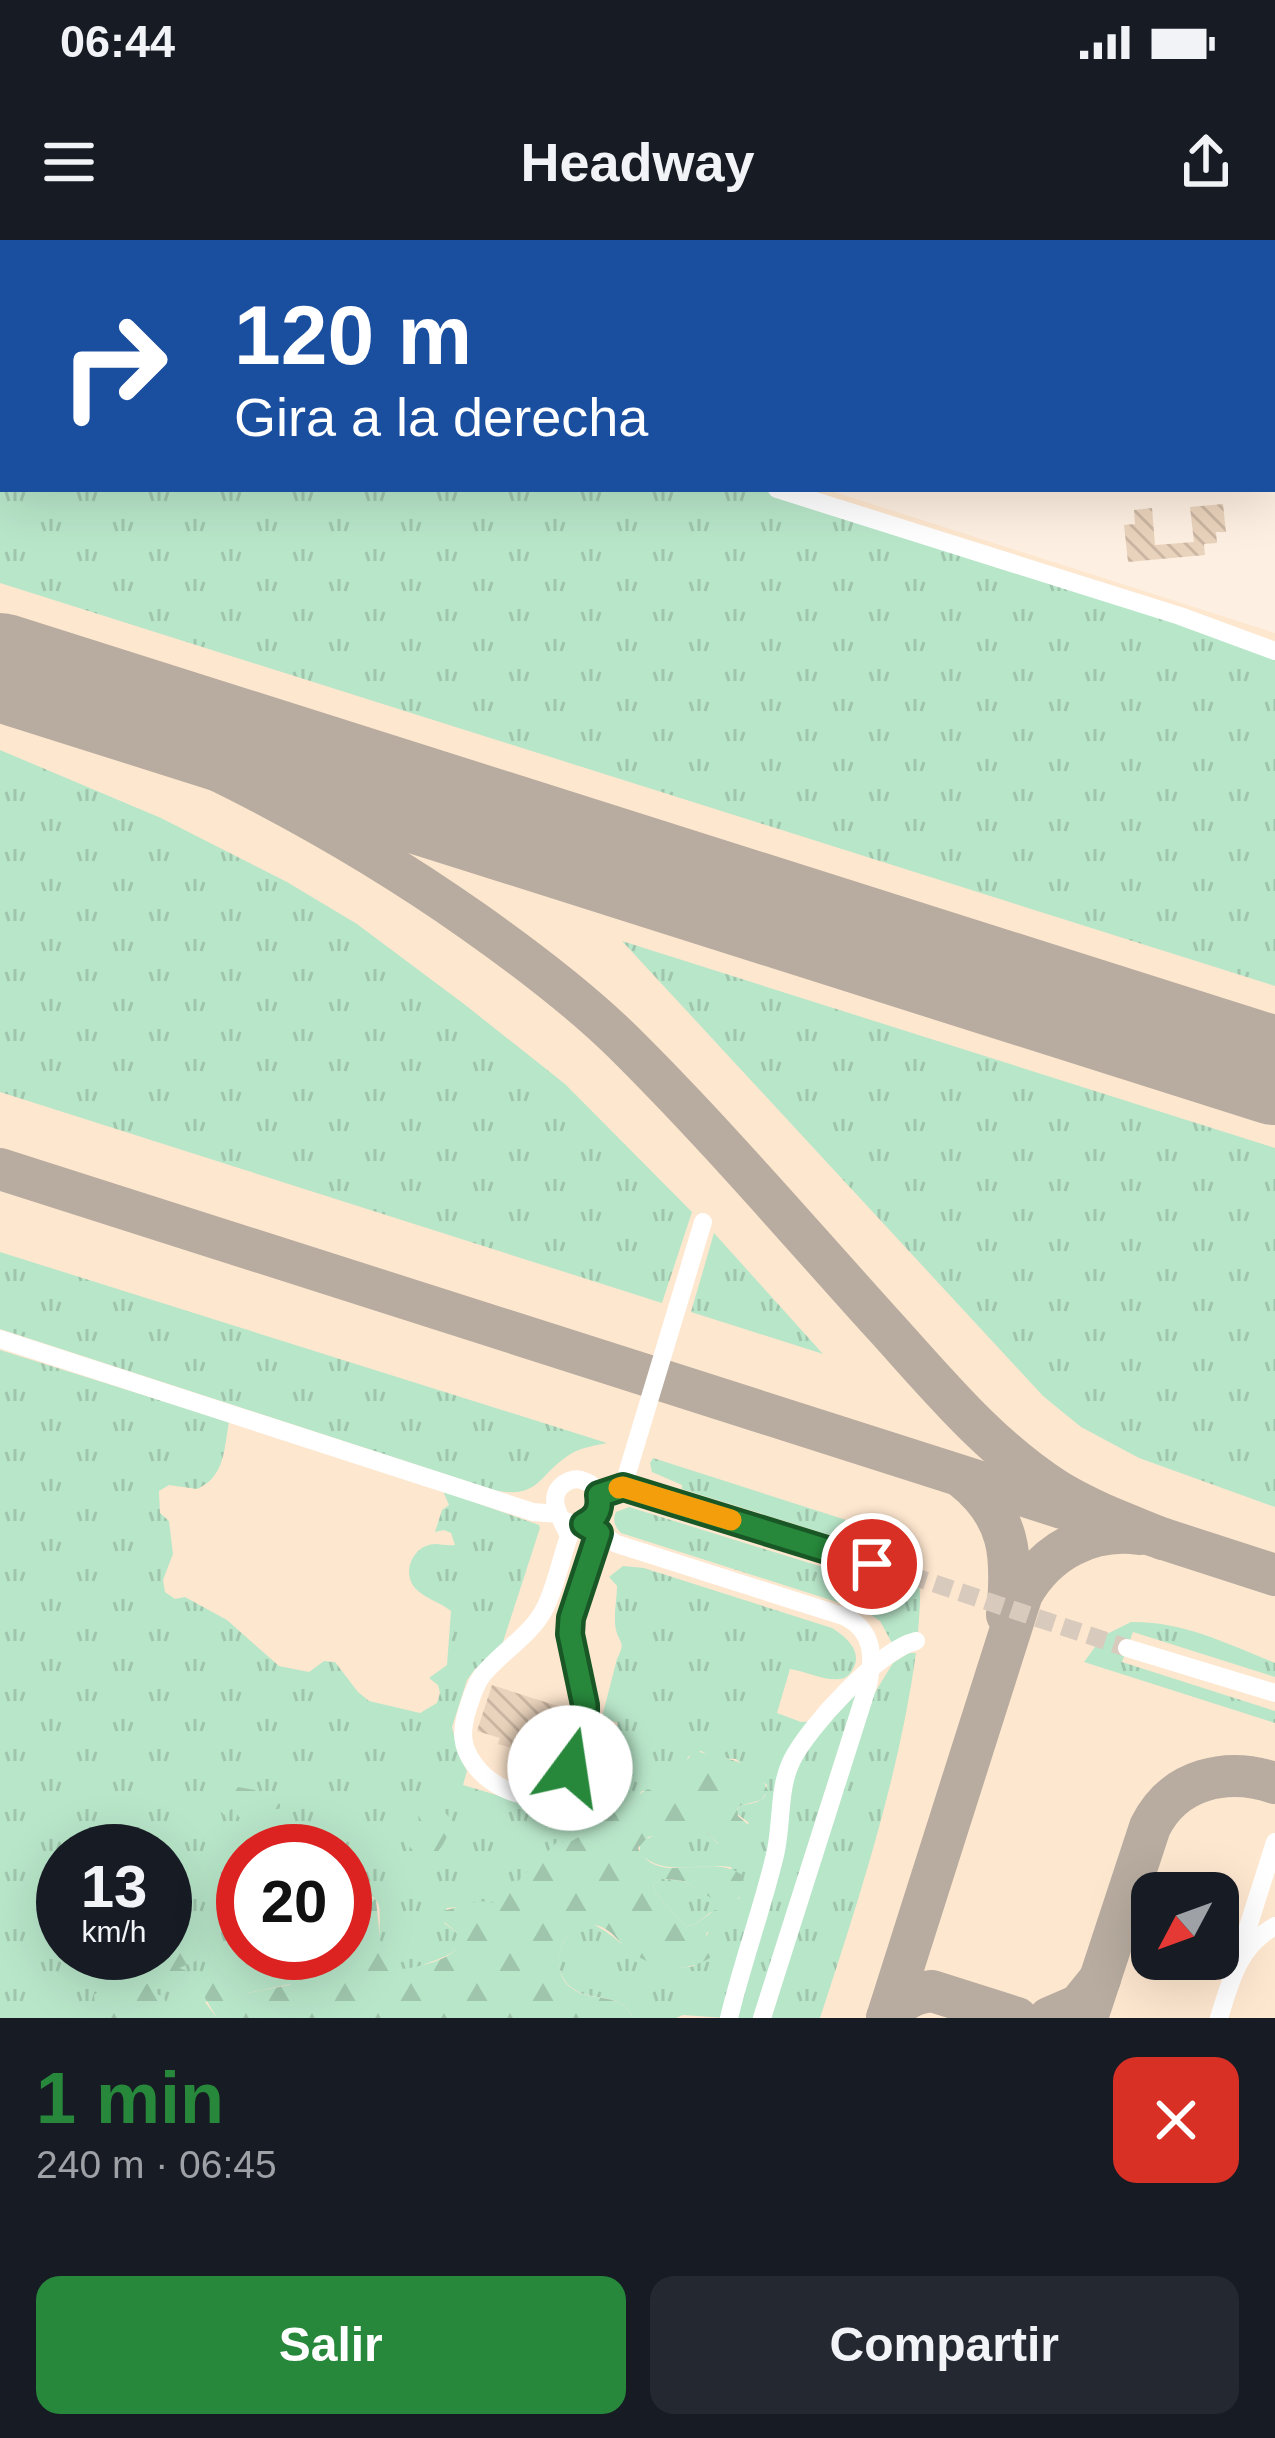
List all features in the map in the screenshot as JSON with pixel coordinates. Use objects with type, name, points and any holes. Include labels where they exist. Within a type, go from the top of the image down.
[{"type":"lane","points":[[787,492],[1180,616],[1275,651]]},
{"type":"lane","points":[[623,1487],[704,1222]]},
{"type":"lane","points":[[0,1339],[560,1517],[617,1544],[853,1620],[869,1640],[871,1670],[762,2018]]},
{"type":"lane","points":[[583,1480],[599,1495],[570,1634],[585,1720],[561,1783],[539,1796],[527,1796],[488,1780],[467,1753],[462,1730],[482,1676],[546,1606],[568,1536],[555,1499],[562,1486],[583,1480]]},
{"type":"lane","points":[[599,1495],[623,1487],[909,1575]]},
{"type":"lane","points":[[729,2018],[775,1858],[790,1762],[846,1691],[892,1651],[916,1641]]},
{"type":"lane","points":[[1126,1648],[1275,1693]]},
{"type":"lane","points":[[1239,1956],[1275,1842]]},
{"type":"lane","points":[[1239,1959],[1254,1940],[1275,1926]]},
{"type":"lane","points":[[1219,2018],[1231,1980]]},
{"type":"shaded area","points":[[0,492],[834,492],[1275,633],[1275,2018],[0,2018]]},
{"type":"green space","points":[[0,492],[768,492],[1069,587],[1275,657],[1275,986],[0,583]]},
{"type":"green space","points":[[0,750],[161,818],[287,882],[357,924],[565,1084],[692,1212],[662,1303],[0,1092]]},
{"type":"green space","points":[[622,941],[1275,1148],[1275,1507],[1139,1458],[1081,1427],[1043,1396]]},
{"type":"green space","points":[[714,1233],[823,1354],[691,1312]]},
{"type":"green space","points":[[0,1252],[607,1443],[574,1452],[529,1489],[494,1490],[0,1329]]},
{"type":"green space","points":[[0,1350],[229,1422],[222,1461],[206,1484],[197,1489],[169,1485],[159,1491],[160,1513],[169,1521],[173,1554],[163,1580],[165,1592],[175,1599],[185,1597],[227,1620],[279,1666],[309,1672],[324,1661],[335,1662],[369,1701],[420,1713],[437,1703],[438,1685],[429,1678],[447,1665],[451,1611],[416,1589],[409,1568],[420,1549],[455,1545],[451,1533],[435,1532],[442,1510],[449,1505],[443,1491],[539,1525],[501,1648],[467,1680],[452,1727],[467,1771],[463,1785],[574,1818],[585,1781],[594,1783],[618,1723],[602,1717],[622,1646],[615,1625],[617,1586],[609,1577],[623,1566],[644,1568],[832,1628],[854,1649],[854,1667],[844,1678],[827,1679],[790,1669],[777,1713],[801,1722],[815,1721],[774,1833],[725,2018],[633,2018],[620,2003],[571,1987],[559,1966],[561,1948],[571,1931],[589,1924],[654,1962],[694,1966],[710,1928],[711,1912],[686,1926],[653,1885],[661,1879],[680,1881],[718,1900],[740,1898],[731,1867],[672,1867],[640,1854],[640,1842],[661,1834],[696,1830],[718,1844],[749,1823],[736,1813],[739,1806],[762,1799],[767,1785],[736,1759],[714,1758],[701,1751],[688,1757],[665,1791],[642,1791],[631,1804],[593,1812],[580,1836],[496,1903],[447,1908],[444,1923],[459,1937],[457,1948],[407,1970],[390,1966],[381,1951],[380,1911],[372,1897],[372,1824],[216,1824],[216,1980],[296,1980],[248,1993],[237,1990],[205,2002],[217,2018],[0,2018]]},
{"type":"green space","points":[[653,1458],[893,1535],[911,1556],[916,1567],[918,1632],[892,1643],[880,1621],[865,1611],[621,1533],[615,1515],[629,1507],[903,1592],[913,1561],[682,1489],[652,1472]]},
{"type":"green space","points":[[1131,1622],[1187,1630],[1275,1663],[1275,1677],[1133,1632],[1122,1662],[1275,1711],[1275,1723],[1084,1662],[1103,1636]]},
{"type":"green space","points":[[916,1653],[888,1792],[820,2018],[770,2018],[874,1694],[893,1663]]},
{"type":"green space","points":[[856,1694],[753,2018],[734,2018],[790,1789],[806,1747]]},
{"type":"green space","points":[[697,1751],[728,1759],[756,1772],[768,1791],[761,1800],[737,1809],[752,1828],[751,1838],[741,1847],[722,1847],[698,1830],[648,1837],[638,1848],[659,1866],[717,1866],[743,1876],[745,1891],[729,1903],[681,1881],[661,1879],[653,1885],[686,1926],[715,1910],[721,1912],[722,1917],[706,1934],[710,1958],[687,1967],[654,1964],[606,1929],[593,1925],[574,1930],[563,1943],[560,1971],[571,1988],[620,2003],[633,2018],[217,2018],[202,1993],[216,1979],[248,1993],[296,1980],[372,1980],[372,1898],[376,1900],[381,1949],[396,1969],[443,1958],[457,1948],[459,1938],[440,1919],[443,1911],[479,1901],[496,1903],[556,1843],[580,1836],[593,1812],[631,1804],[648,1789],[664,1790]]},
{"type":"green space","points":[[238,1787],[255,1790],[259,1801],[292,1791],[299,1804],[291,1810],[281,1804],[256,1817],[250,1813],[239,1817],[234,1807],[224,1815],[220,1804],[231,1802],[229,1794]]},
{"type":"green space","points":[[431,1806],[442,1809],[454,1823],[439,1850],[423,1861],[407,1839],[420,1832],[418,1814]]},
{"type":"green space","points":[[36,1886],[36,1918],[26,1901]]},
{"type":"green space","points":[[192,1939],[202,1953],[192,1963]]},
{"type":"green space","points":[[131,1980],[144,1985],[153,1981],[155,1993],[164,1997],[160,2018],[124,2018],[120,2013],[107,2018],[103,2007],[95,2003],[99,1991],[110,1995],[121,1987],[128,2001],[132,1992],[141,1993],[141,1986]]},
{"type":"building","points":[[1223,504],[1226,532],[1216,532],[1217,543],[1204,544],[1205,555],[1128,562],[1124,525],[1135,524],[1134,510],[1152,508],[1155,545],[1194,542],[1190,507]]},
{"type":"building","points":[[492,1685],[570,1710],[554,1762],[536,1756],[528,1782],[516,1779],[525,1752],[477,1731]]},
{"type":"taxiway","points":[[0,677],[124,727],[304,816],[419,884],[550,978],[655,1075],[984,1433],[1056,1490],[1163,1539]]},
{"type":"taxiway","points":[[0,1169],[1062,1508]]},
{"type":"taxiway","points":[[963,1478],[1000,1523],[1008,1556],[1007,1615]]},
{"type":"taxiway","points":[[1139,1531],[1275,1575]]},
{"type":"taxiway","points":[[887,2018],[1022,1594],[1044,1566],[1072,1545],[1104,1534],[1140,1534]]},
{"type":"taxiway","points":[[1087,2018],[1150,1827],[1160,1810],[1187,1787],[1221,1777],[1275,1783]]},
{"type":"taxiway","points":[[1049,2018],[1079,2005],[1100,1979]]},
{"type":"taxiway","points":[[887,2018],[906,1999],[932,1991],[1017,2018]]},
{"type":"runway","points":[[0,667],[1275,1071]]},
{"type":"tunnel","points":[[909,1575],[1127,1648]]},
{"type":"slow traffic","points":[[619,1488],[731,1520]]},
{"type":"route","points":[[570,1768],[585,1720],[571,1618],[599,1533],[584,1524],[596,1516],[599,1495],[623,1487],[872,1564]]}]
